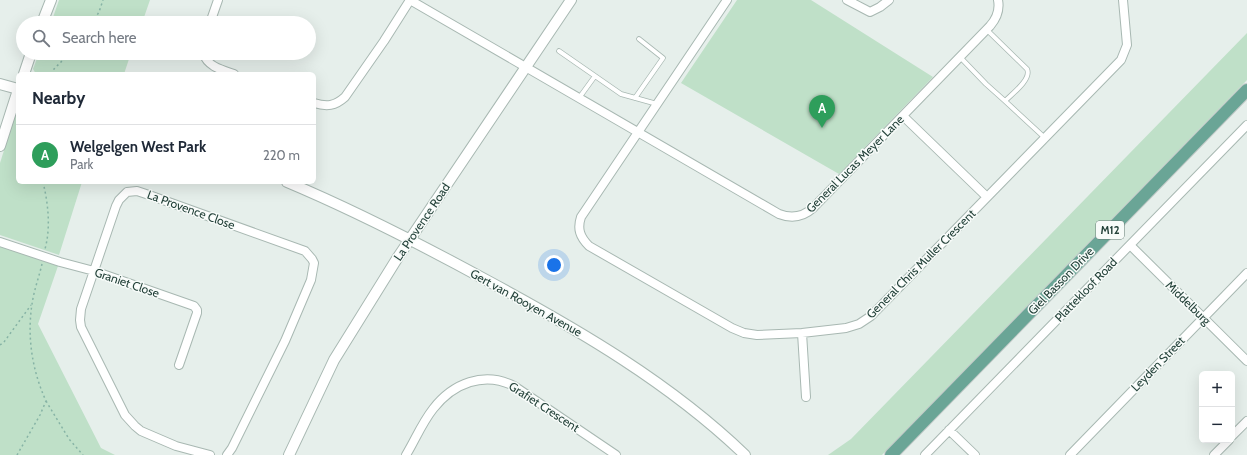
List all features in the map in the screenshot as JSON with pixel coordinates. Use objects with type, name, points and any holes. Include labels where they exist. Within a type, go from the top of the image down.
[{"type":"main road","name":"Giel Basson Drive","points":[[891,455],[1247,90]]},
{"type":"street","points":[[45,16],[51,0]]},
{"type":"street","points":[[212,16],[218,0]]},
{"type":"street","points":[[316,104],[330,106],[340,102],[345,97],[384,41],[410,0]]},
{"type":"street","name":"General Lucas Meyer Lane","points":[[410,0],[786,217],[798,217],[808,213],[903,116],[987,30],[997,16],[998,0]]},
{"type":"street","name":"La Provence Road","points":[[289,455],[334,360],[410,239],[571,0]]},
{"type":"street","name":"General Chris Muller Crescent","points":[[727,0],[581,217],[579,228],[580,235],[589,246],[732,328],[744,333],[757,335],[802,333],[846,328],[858,324],[871,316],[1121,60],[1127,45],[1123,0]]},
{"type":"street","points":[[847,0],[870,12],[889,0]]},
{"type":"street","points":[[25,72],[29,60]]},
{"type":"street","points":[[207,60],[211,64],[229,72]]},
{"type":"street","points":[[0,84],[16,88]]},
{"type":"street","points":[[0,146],[16,95]]},
{"type":"street","points":[[903,116],[987,197]]},
{"type":"street","name":"Plattekloof Road","points":[[925,455],[1247,125]]},
{"type":"street","name":"Gert van Rooyen Avenue","points":[[291,184],[410,239],[555,318],[616,355],[662,386],[698,413],[745,455]]},
{"type":"street","name":"La Provence Close","points":[[210,455],[176,446],[141,431],[134,426],[125,415],[81,327],[81,309],[116,206],[123,195],[127,192],[137,191],[305,251],[312,258],[314,263],[311,280],[285,341],[254,405],[227,455]]},
{"type":"street","name":"Graniet Close","points":[[0,242],[60,262],[94,271],[194,306],[197,313],[178,365]]},
{"type":"street","name":"Middelburg","points":[[1130,245],[1247,360]]},
{"type":"street","name":"Leyden Street","points":[[1070,455],[1247,273]]},
{"type":"street","points":[[802,333],[806,397]]},
{"type":"street","name":"Grafiet Crescent","points":[[406,455],[432,410],[441,400],[458,387],[468,382],[489,378],[506,382],[616,455]]},
{"type":"street","points":[[1235,433],[1247,421]]},
{"type":"street","points":[[949,430],[975,455]]},
{"type":"street","points":[[1214,455],[1225,443]]},
{"type":"street","points":[[176,446],[177,455]]},
{"type":"lane","points":[[987,30],[1020,62],[1028,72],[1028,77],[1022,85],[1005,101]]},
{"type":"lane","points":[[634,98],[663,58],[639,39]]},
{"type":"lane","points":[[559,52],[621,94],[657,104]]},
{"type":"lane","points":[[960,57],[986,84],[1045,138]]},
{"type":"lane","points":[[579,98],[596,76]]},
{"type":"path","points":[[96,16],[103,0]]},
{"type":"path","points":[[52,72],[63,60]]},
{"type":"path","points":[[44,184],[46,194],[48,225],[44,250]]},
{"type":"path","points":[[42,261],[32,303],[30,338],[31,351],[41,390],[46,401],[56,420],[69,439],[83,455]]},
{"type":"path","points":[[0,345],[4,342],[32,303]]},
{"type":"path","points":[[17,455],[24,446],[46,401]]},
{"type":"green space","points":[[59,0],[150,0],[144,16],[53,16]]},
{"type":"green space","points":[[737,0],[811,0],[933,77],[839,174],[681,83]]},
{"type":"green space","points":[[1247,33],[1247,80],[882,455],[828,455],[851,439]]},
{"type":"green space","points":[[36,60],[129,60],[125,72],[35,72],[33,69]]},
{"type":"green space","points":[[16,112],[16,184],[81,184],[59,255],[0,235],[0,163]]},
{"type":"green space","points":[[0,246],[58,266],[38,324],[101,448],[115,455],[0,455]]},
{"type":"place","name":"Welgelgen West Park","points":[[822,128]]}]
